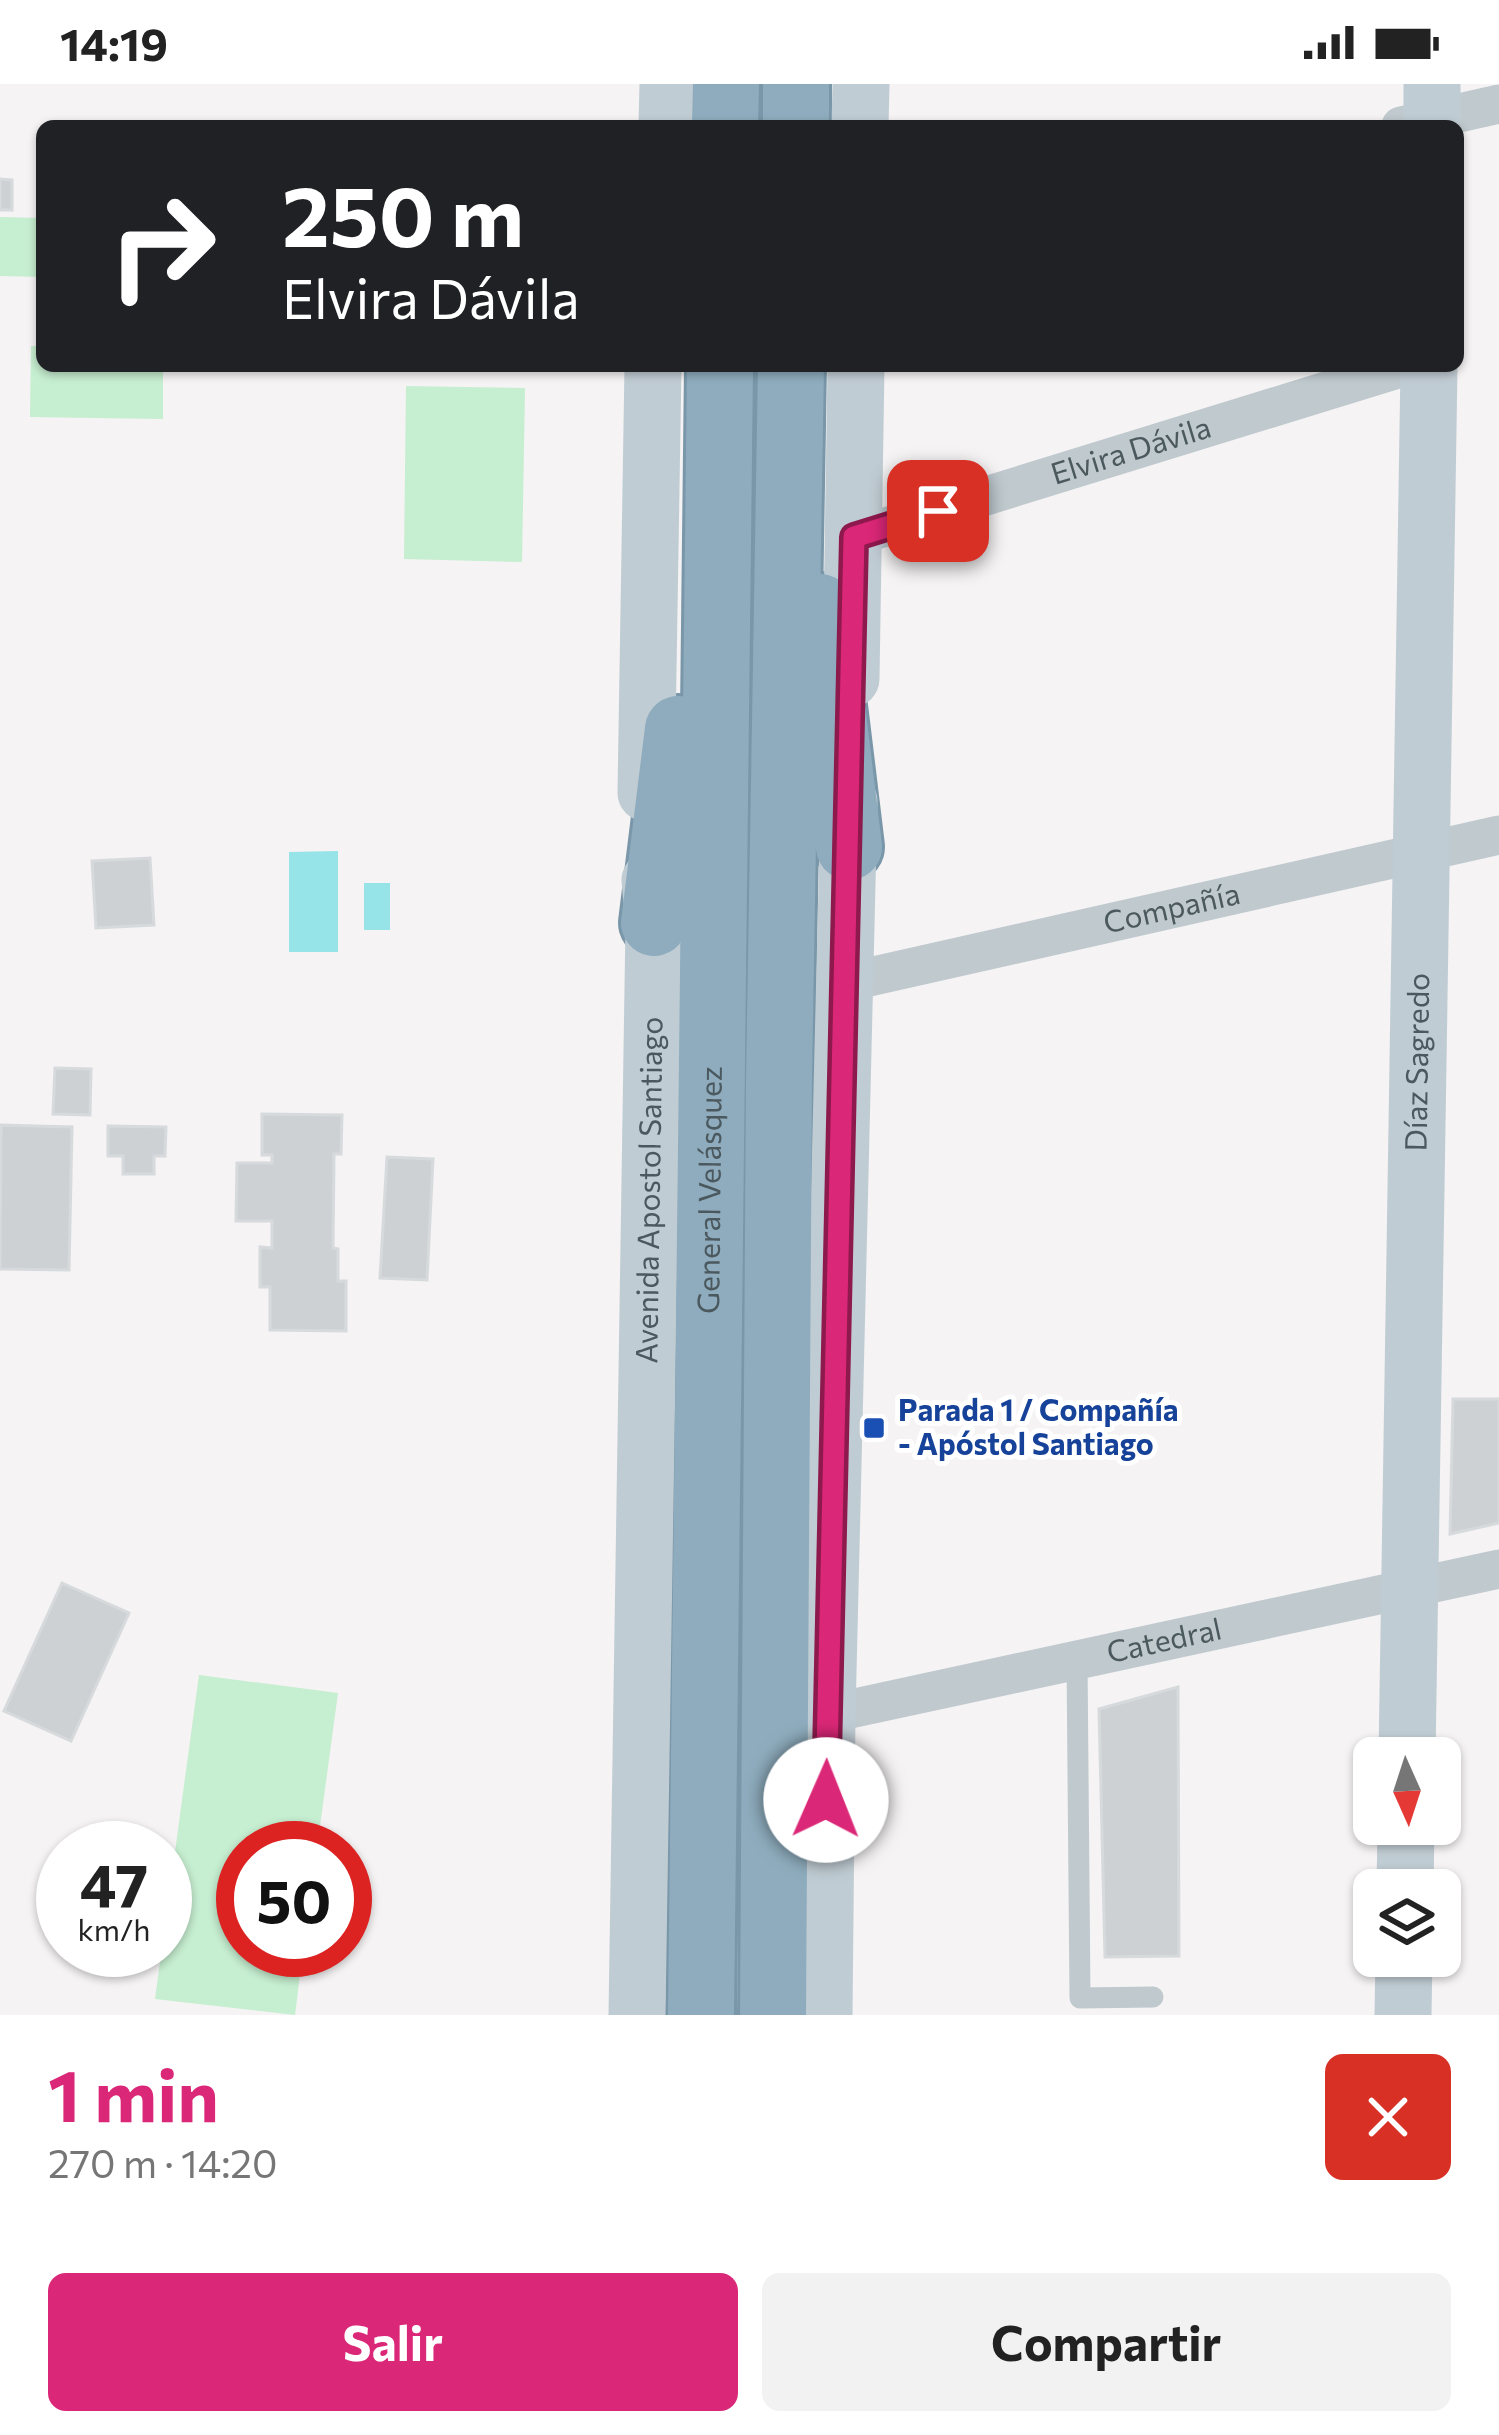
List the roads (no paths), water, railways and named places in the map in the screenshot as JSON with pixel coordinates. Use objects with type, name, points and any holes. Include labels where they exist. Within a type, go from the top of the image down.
[{"type":"highway","points":[[725,120],[726,84]]},
{"type":"highway","points":[[796,84],[796,120]]},
{"type":"highway","name":"General Velásquez","points":[[700,2015],[720,372]]},
{"type":"highway","points":[[791,390],[849,847]]},
{"type":"highway","points":[[773,2015],[778,1102],[791,390]]},
{"type":"highway","points":[[654,923],[682,700],[717,489]]},
{"type":"main road","points":[[667,120],[668,84]]},
{"type":"main road","points":[[860,120],[861,84]]},
{"type":"main road","name":"Avenida Apostol Santiago","points":[[637,2015],[654,923],[646,797],[653,372]]},
{"type":"main road","points":[[824,2015],[856,372]]},
{"type":"main road","name":"Díaz Sagredo","points":[[1407,1737],[1429,372]]},
{"type":"main road","points":[[1402,2015],[1403,1977]]},
{"type":"street","points":[[1424,114],[1499,104]]},
{"type":"street","name":"Elvira Dávila","points":[[854,537],[1388,372]]},
{"type":"street","name":"Compañía","points":[[847,982],[1499,835]]},
{"type":"street","name":"Catedral","points":[[827,1714],[1499,1569]]},
{"type":"lane","points":[[1077,1660],[1080,1998],[1153,1997]]},
{"type":"water","points":[[338,851],[338,952],[289,952],[289,852]]},
{"type":"water","points":[[364,883],[390,883],[390,930],[364,930]]},
{"type":"place","name":"Parada 1 / Compañía - Apóstol Santiago","points":[[874,1428]]}]
